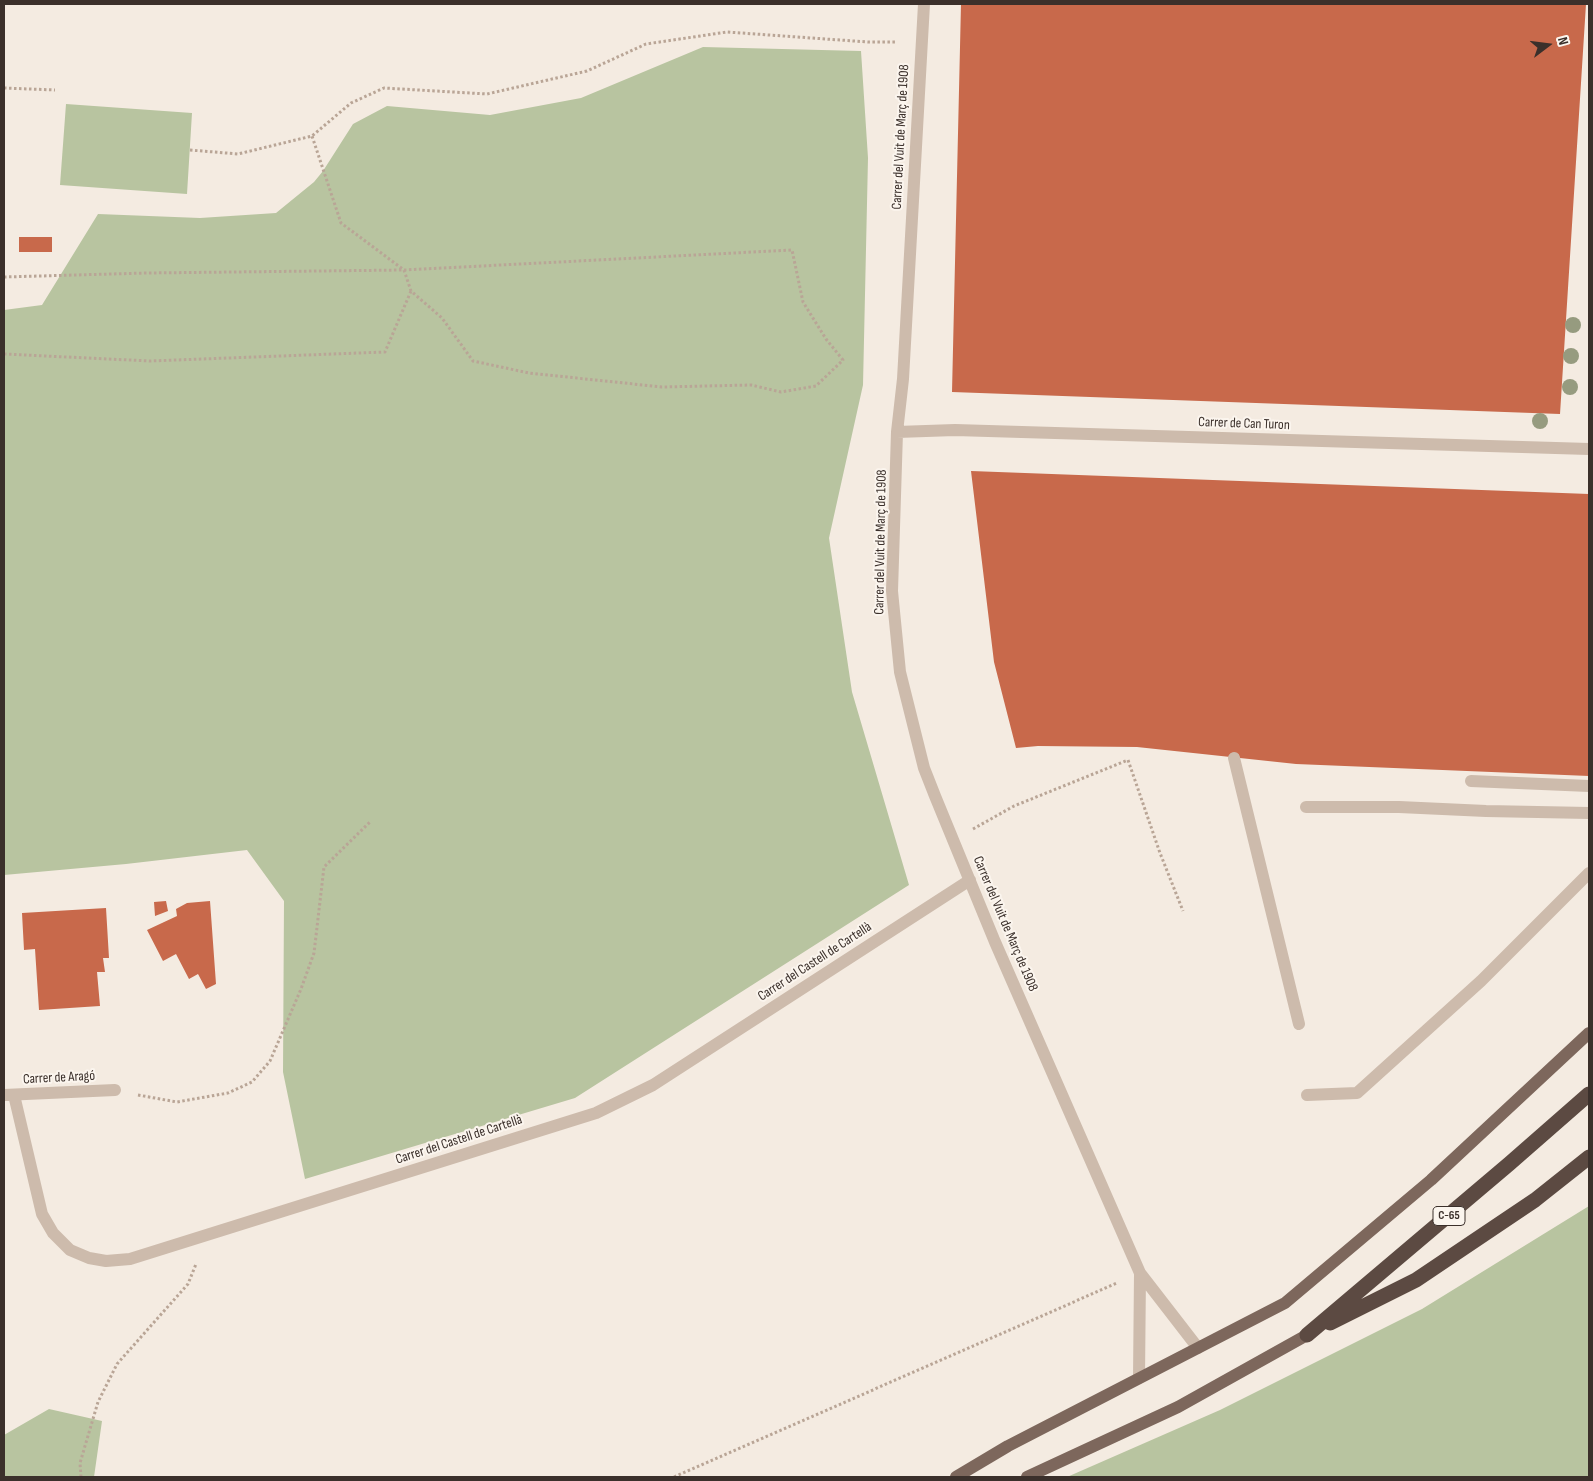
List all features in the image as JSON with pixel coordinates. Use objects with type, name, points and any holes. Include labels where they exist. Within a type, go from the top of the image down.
[{"type":"highway","name":"C-65","points":[[1307,1335],[1589,1094]]},
{"type":"highway","name":"C-65","points":[[1307,1335],[1416,1280],[1535,1200],[1589,1158]]},
{"type":"main road","points":[[956,1477],[1008,1446],[1080,1411],[1139,1378],[1285,1303],[1432,1180],[1589,1033]]},
{"type":"main road","name":"C-65","points":[[1027,1477],[1178,1407],[1307,1335]]},
{"type":"street","name":"Carrer del Vuit de Març de 1908","points":[[924,4],[903,380],[897,432],[892,591],[900,672],[924,768],[1038,1042],[1140,1273],[1198,1348]]},
{"type":"street","name":"Carrer de Can Turon","points":[[897,432],[965,430],[1589,450]]},
{"type":"street","points":[[1234,758],[1299,1024]]},
{"type":"street","points":[[1471,781],[1589,786]]},
{"type":"street","points":[[1306,806],[1589,813]]},
{"type":"street","points":[[1307,1095],[1357,1093],[1481,981],[1589,873]]},
{"type":"street","name":"Carrer del Castell de Cartellà","points":[[9,1095],[42,1214],[53,1233],[70,1250],[89,1258],[106,1261],[130,1259],[596,1113],[661,1080],[970,880]]},
{"type":"street","name":"Carrer de Aragó","points":[[9,1095],[115,1090]]},
{"type":"street","name":"Carrer del Vuit de Març de 1908","points":[[1139,1378],[1140,1273]]},
{"type":"path","points":[[190,150],[238,154],[312,136],[351,102],[384,88],[487,94],[586,71],[646,44],[727,32],[868,42],[904,42]]},
{"type":"path","points":[[4,88],[55,90]]},
{"type":"path","points":[[4,277],[404,270],[792,250],[803,302],[826,339],[843,360],[816,386],[781,392],[751,385],[652,386],[529,373],[473,361],[442,318],[411,291],[404,270],[341,223],[312,136]]},
{"type":"path","points":[[4,354],[150,361],[385,352],[411,291]]},
{"type":"path","points":[[953,840],[1014,806],[1128,760],[1160,853],[1183,910]]},
{"type":"path","points":[[115,1090],[177,1102],[228,1094],[252,1082],[270,1061],[302,989],[314,953],[324,868],[371,821]]},
{"type":"path","points":[[81,1477],[80,1463],[98,1402],[117,1364],[188,1284],[207,1235]]},
{"type":"path","points":[[674,1477],[1140,1273]]},
{"type":"green space","points":[[703,47],[861,51],[868,158],[863,385],[829,538],[852,692],[909,885],[575,1098],[305,1179],[283,1072],[284,901],[247,850],[126,864],[4,875],[4,310],[42,305],[98,214],[200,218],[276,213],[314,182],[353,124],[387,106],[490,115],[581,98]]},
{"type":"green space","points":[[66,104],[192,113],[187,194],[60,185]]},
{"type":"green space","points":[[1589,1206],[1589,1477],[1067,1477],[1220,1410],[1422,1309]]},
{"type":"green space","points":[[49,1409],[102,1421],[94,1477],[4,1477],[4,1435]]},
{"type":"building","points":[[961,4],[1586,4],[1560,414],[952,392]]},
{"type":"building","points":[[19,237],[52,237],[52,252],[19,252]]},
{"type":"building","points":[[971,471],[1589,494],[1589,776],[1296,764],[1137,747],[1038,746],[1016,748],[994,662]]},
{"type":"building","points":[[166,901],[168,911],[155,916],[154,902]]},
{"type":"building","points":[[210,901],[216,984],[206,989],[198,974],[189,979],[176,954],[163,961],[147,930],[177,916],[176,909],[187,903]]},
{"type":"building","points":[[106,908],[109,958],[103,958],[105,972],[97,972],[100,1006],[39,1010],[35,949],[24,950],[22,913]]}]
